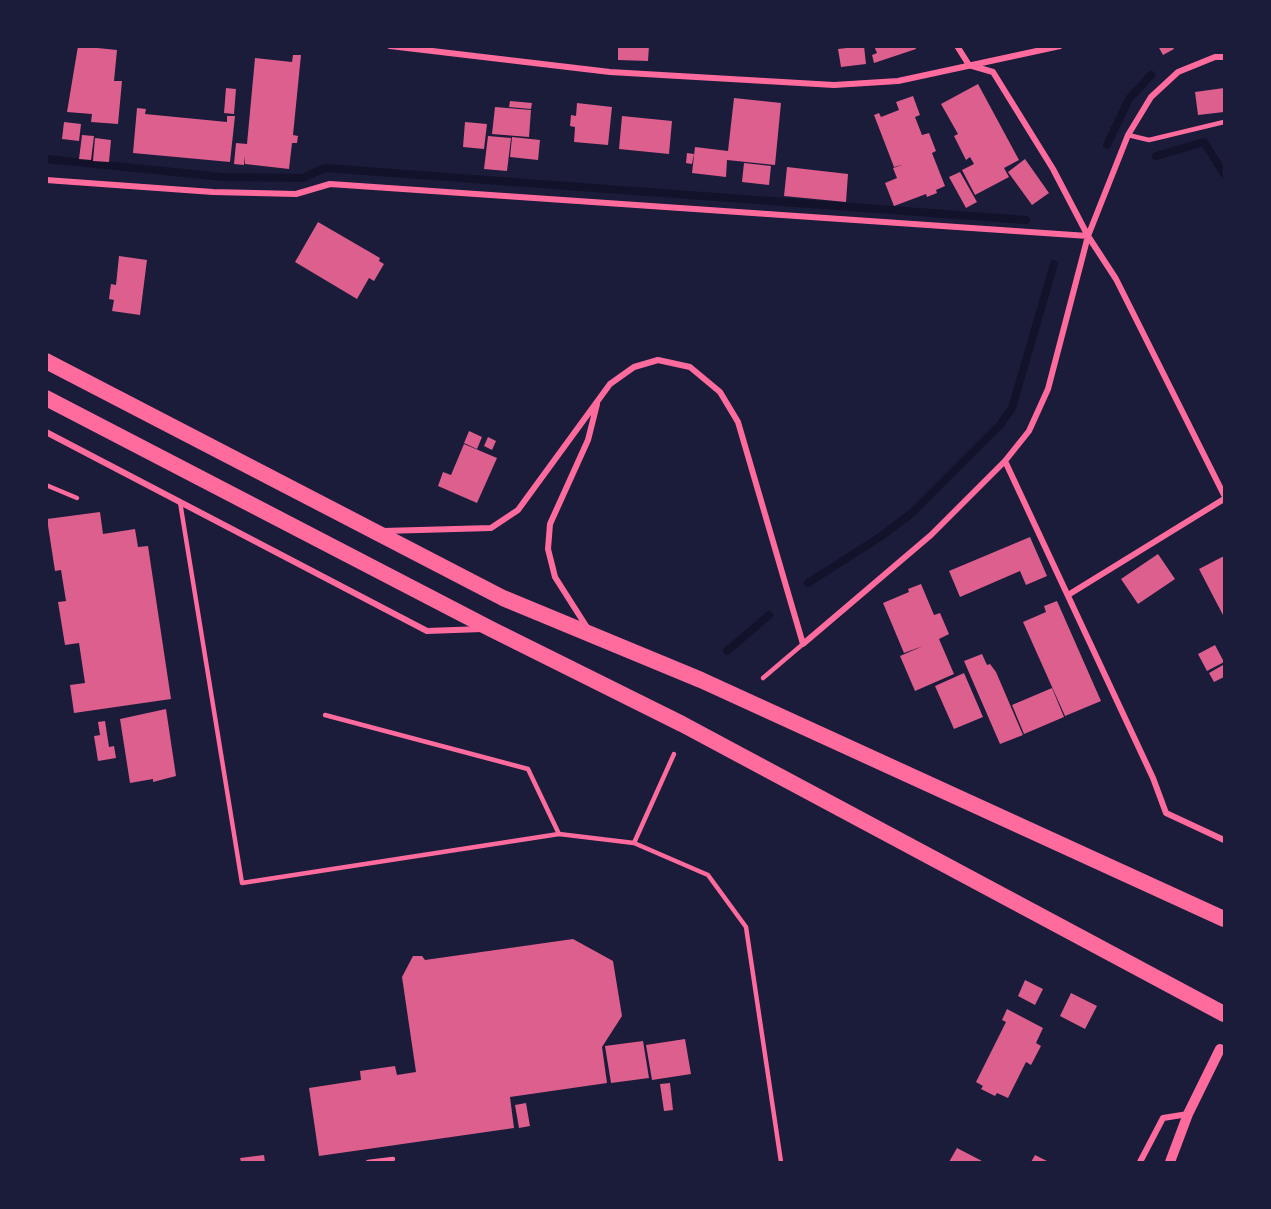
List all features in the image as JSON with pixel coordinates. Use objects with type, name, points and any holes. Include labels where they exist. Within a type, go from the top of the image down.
[{"type":"highway","points":[[46,361],[503,598],[701,680],[1224,919]]},
{"type":"highway","points":[[46,398],[491,629],[682,724],[1224,1014]]},
{"type":"street","points":[[390,46],[610,72],[834,85],[898,81],[1060,46]]},
{"type":"street","points":[[957,46],[969,65],[993,72],[1053,169],[1088,237],[1116,279],[1224,497],[1068,595]]},
{"type":"street","points":[[371,531],[491,528],[518,510],[610,384],[634,367],[658,360],[690,367],[720,392],[738,422],[803,644],[931,535],[1005,461],[1029,431],[1048,389],[1088,237],[1128,135],[1150,97],[1178,72],[1215,57],[1224,57]]},
{"type":"street","points":[[46,180],[213,192],[296,194],[330,184],[1088,237]]},
{"type":"street","points":[[592,635],[555,578],[548,549],[550,524],[560,497],[588,440],[597,401]]},
{"type":"street","points":[[46,432],[427,631],[491,629]]},
{"type":"street","points":[[1005,461],[1153,778],[1166,813],[1224,840]]},
{"type":"street","points":[[1170,1162],[1188,1114],[1220,1049]]},
{"type":"street","points":[[1140,1162],[1163,1118],[1188,1114]]},
{"type":"lane","points":[[1128,135],[1149,140],[1224,122]]},
{"type":"lane","points":[[46,485],[77,498]]},
{"type":"lane","points":[[180,502],[242,884],[559,834],[634,843],[708,875],[746,927],[781,1162]]},
{"type":"lane","points":[[763,678],[803,644]]},
{"type":"lane","points":[[325,715],[528,769],[559,834]]},
{"type":"lane","points":[[634,843],[674,754]]},
{"type":"lane","points":[[368,1162],[393,1159]]},
{"type":"building","points":[[78,46],[117,50],[114,81],[122,81],[118,124],[91,122],[92,114],[67,112]]},
{"type":"building","points":[[618,46],[649,46],[648,61],[618,60]]},
{"type":"building","points":[[864,46],[866,64],[841,67],[838,49]]},
{"type":"building","points":[[874,46],[915,46],[916,49],[874,63],[872,55],[877,53]]},
{"type":"building","points":[[1158,46],[1172,46],[1174,49],[1163,55]]},
{"type":"building","points":[[293,55],[301,55],[293,135],[298,136],[297,143],[292,143],[289,169],[245,164],[245,156],[244,165],[234,164],[236,143],[247,144],[255,58],[292,62]]},
{"type":"building","points":[[978,84],[1019,160],[1004,168],[1009,177],[975,195],[962,170],[974,164],[970,157],[966,160],[954,136],[958,134],[941,104]]},
{"type":"building","points":[[226,88],[236,89],[234,114],[224,113]]},
{"type":"building","points":[[1224,88],[1224,112],[1198,115],[1195,92]]},
{"type":"building","points":[[913,96],[920,115],[915,117],[922,135],[929,133],[936,151],[932,153],[945,186],[936,190],[937,193],[927,197],[926,194],[894,206],[885,183],[897,178],[893,168],[902,165],[894,167],[874,115],[879,113],[881,117],[899,110],[896,102]]},
{"type":"building","points":[[734,98],[781,103],[775,165],[727,160],[726,177],[692,173],[695,147],[728,151]]},
{"type":"building","points":[[510,101],[532,103],[531,109],[509,107]]},
{"type":"building","points":[[577,103],[612,107],[608,145],[574,142],[575,127],[570,126],[571,115],[576,116]]},
{"type":"building","points":[[495,107],[531,110],[529,137],[492,134]]},
{"type":"building","points":[[137,108],[146,109],[145,114],[227,122],[227,116],[235,116],[230,162],[133,153]]},
{"type":"building","points":[[622,116],[672,121],[669,154],[619,149]]},
{"type":"building","points":[[64,122],[81,124],[79,141],[62,139]]},
{"type":"building","points":[[465,122],[487,124],[484,149],[463,147]]},
{"type":"building","points":[[82,135],[94,136],[91,160],[79,159]]},
{"type":"building","points":[[488,136],[511,138],[507,171],[484,169]]},
{"type":"building","points":[[512,137],[540,140],[538,160],[510,157]]},
{"type":"building","points":[[95,138],[111,140],[109,162],[93,161]]},
{"type":"building","points":[[687,153],[694,154],[692,164],[686,163]]},
{"type":"building","points":[[1025,159],[1049,193],[1032,205],[1008,172]]},
{"type":"building","points":[[744,163],[771,166],[769,185],[742,182]]},
{"type":"building","points":[[787,167],[848,174],[846,202],[784,196]]},
{"type":"building","points":[[960,172],[977,202],[966,208],[949,177]]},
{"type":"building","points":[[318,222],[380,258],[379,261],[384,264],[374,281],[369,278],[357,299],[295,262]]},
{"type":"building","points":[[119,256],[147,260],[140,315],[112,311],[114,300],[109,299],[111,284],[116,285]]},
{"type":"building","points":[[469,431],[482,437],[477,449],[464,443]]},
{"type":"building","points":[[488,437],[496,441],[492,450],[484,446]]},
{"type":"building","points":[[464,444],[497,458],[477,503],[438,486],[443,472],[451,475]]},
{"type":"building","points":[[100,512],[103,534],[135,529],[138,547],[148,546],[171,699],[74,713],[70,685],[85,683],[79,643],[65,645],[58,602],[66,601],[61,570],[55,571],[47,519]]},
{"type":"building","points":[[1030,537],[1047,576],[1026,585],[1020,571],[960,597],[949,571]]},
{"type":"building","points":[[1158,554],[1175,579],[1138,604],[1121,579]]},
{"type":"building","points":[[1224,556],[1224,617],[1199,569]]},
{"type":"building","points":[[921,584],[934,615],[940,613],[949,634],[939,639],[954,674],[915,691],[900,656],[923,646],[904,653],[883,603]]},
{"type":"building","points":[[1057,601],[1101,701],[1065,716],[1023,622],[1046,612],[1044,606]]},
{"type":"building","points":[[1215,645],[1224,662],[1207,671],[1198,654]]},
{"type":"building","points":[[982,654],[987,665],[990,664],[996,672],[1023,735],[1000,744],[964,661]]},
{"type":"building","points":[[1223,665],[1224,677],[1214,682],[1209,673]]},
{"type":"building","points":[[964,673],[983,717],[954,729],[935,686]]},
{"type":"building","points":[[1052,688],[1064,717],[1024,734],[1012,705]]},
{"type":"building","points":[[166,709],[176,776],[153,782],[153,779],[130,783],[120,719]]},
{"type":"building","points":[[105,721],[107,734],[100,735],[98,722]]},
{"type":"building","points":[[107,734],[109,747],[114,746],[116,758],[98,761],[94,736]]},
{"type":"building","points":[[573,939],[613,961],[622,1016],[602,1047],[607,1083],[510,1097],[514,1128],[319,1156],[309,1088],[361,1080],[360,1071],[395,1066],[397,1075],[416,1072],[402,977],[413,956],[422,956],[425,960]]},
{"type":"building","points":[[1025,980],[1043,989],[1035,1005],[1018,996]]},
{"type":"building","points":[[1071,993],[1097,1006],[1085,1029],[1060,1016]]},
{"type":"building","points":[[1007,1009],[1043,1028],[1036,1043],[1041,1046],[1031,1065],[1026,1062],[1008,1098],[997,1093],[995,1096],[981,1089],[983,1086],[976,1082],[1006,1022],[1002,1020]]},
{"type":"building","points":[[685,1039],[691,1074],[652,1080],[646,1045]]},
{"type":"building","points":[[643,1041],[649,1078],[611,1083],[605,1046]]},
{"type":"building","points":[[670,1083],[673,1110],[664,1111],[660,1084]]},
{"type":"building","points":[[526,1103],[530,1126],[519,1128],[515,1105]]},
{"type":"building","points":[[957,1148],[982,1161],[982,1162],[949,1162]]},
{"type":"building","points":[[264,1155],[265,1162],[241,1162],[240,1158]]},
{"type":"building","points":[[1035,1155],[1049,1162],[1031,1162]]},
{"type":"waterway","points":[[1107,145],[1129,99],[1151,75]]},
{"type":"waterway","points":[[1156,156],[1204,142],[1224,174]]},
{"type":"waterway","points":[[46,159],[223,177],[303,178],[325,168],[1026,220]]},
{"type":"waterway","points":[[808,583],[880,537],[912,513],[1000,425],[1012,408],[1054,264]]},
{"type":"waterway","points":[[727,651],[769,615]]}]
